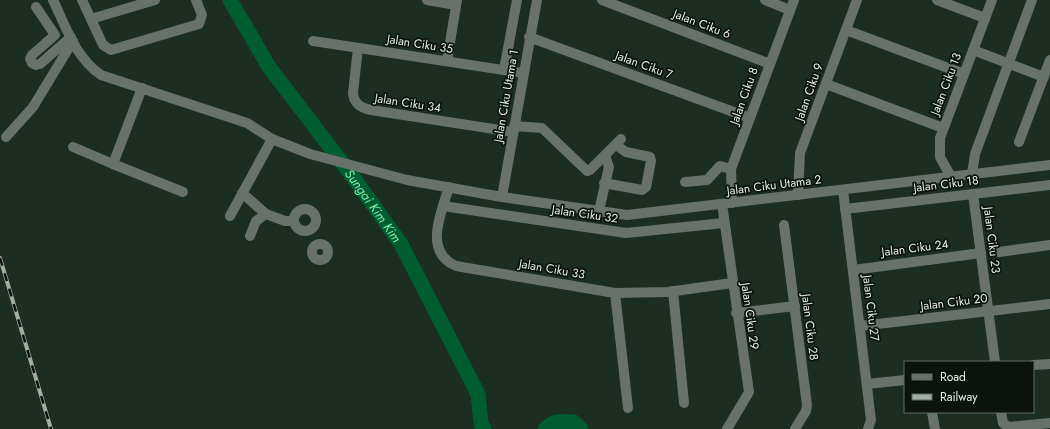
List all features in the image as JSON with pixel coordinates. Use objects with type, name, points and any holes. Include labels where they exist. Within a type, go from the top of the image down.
[{"type":"street","name":"Jalan Ciku Utama 2","points":[[53,0],[79,54],[91,68],[101,74],[247,123],[272,139],[310,154],[407,180],[502,197],[627,215],[1050,165]]},
{"type":"street","points":[[82,0],[105,47],[114,50],[196,26],[202,19],[196,0]]},
{"type":"street","points":[[91,19],[155,0]]},
{"type":"street","points":[[426,0],[457,2],[447,62]]},
{"type":"street","points":[[504,70],[517,0]]},
{"type":"street","name":"Jalan Ciku Utama 1","points":[[502,197],[529,37],[537,0]]},
{"type":"street","points":[[764,0],[792,5]]},
{"type":"street","name":"Jalan Ciku 9","points":[[798,195],[800,154],[857,0]]},
{"type":"street","points":[[937,0],[985,18]]},
{"type":"street","name":"Jalan Ciku 13","points":[[951,177],[940,157],[940,138],[992,0]]},
{"type":"street","points":[[972,174],[975,154],[1032,0]]},
{"type":"street","name":"Jalan Ciku 6","points":[[607,1],[770,64]]},
{"type":"street","name":"Jalan Ciku 8","points":[[727,203],[731,169],[792,5]]},
{"type":"street","points":[[36,7],[61,45]]},
{"type":"street","points":[[846,30],[964,74]]},
{"type":"street","points":[[55,35],[31,56],[32,63],[36,65],[40,64],[61,45],[72,39]]},
{"type":"street","name":"Jalan Ciku 7","points":[[529,37],[750,118]]},
{"type":"street","points":[[6,137],[33,107],[72,39]]},
{"type":"street","name":"Jalan Ciku 35","points":[[313,41],[523,73]]},
{"type":"street","name":"Jalan Ciku 34","points":[[358,48],[353,93],[356,103],[361,107],[514,129]]},
{"type":"street","points":[[973,50],[1044,77]]},
{"type":"street","points":[[1019,142],[1050,60]]},
{"type":"street","points":[[826,84],[943,128]]},
{"type":"street","points":[[113,164],[142,88]]},
{"type":"street","points":[[514,129],[542,128],[587,171],[605,156],[618,142],[626,152],[650,157],[651,161],[646,187],[642,190],[604,183]]},
{"type":"street","points":[[230,216],[272,139]]},
{"type":"street","points":[[73,147],[183,192]]},
{"type":"street","points":[[599,211],[608,167],[605,156]]},
{"type":"street","points":[[685,182],[707,180],[720,166],[731,169]]},
{"type":"street","name":"Jalan Ciku 18","points":[[845,209],[1050,185]]},
{"type":"street","name":"Jalan Ciku 33","points":[[449,187],[443,206],[436,244],[441,256],[451,264],[615,293],[673,291],[732,283]]},
{"type":"street","name":"Jalan Ciku 27","points":[[843,190],[871,420],[868,429]]},
{"type":"street","points":[[242,193],[266,214],[286,221],[294,221]]},
{"type":"street","name":"Jalan Ciku 23","points":[[973,194],[995,361]]},
{"type":"street","name":"Jalan Ciku 29","points":[[727,203],[724,223],[736,313],[749,392],[728,428]]},
{"type":"street","name":"Jalan Ciku 32","points":[[443,206],[626,233],[724,223]]},
{"type":"street","points":[[304,209],[310,210],[316,219],[315,225],[306,231],[300,230],[294,221],[294,215],[298,211],[304,209]]},
{"type":"street","points":[[250,236],[256,221],[266,214]]},
{"type":"street","name":"Jalan Ciku 28","points":[[784,225],[808,405],[795,429]]},
{"type":"street","points":[[311,229],[320,244]]},
{"type":"street","points":[[999,252],[1050,245]]},
{"type":"street","name":"Jalan Ciku 24","points":[[853,270],[981,253]]},
{"type":"street","points":[[673,291],[684,402]]},
{"type":"street","points":[[615,293],[628,408]]},
{"type":"street","name":"Jalan Ciku 20","points":[[860,326],[1050,304]]},
{"type":"street","points":[[736,313],[795,306]]},
{"type":"street","points":[[1034,366],[1050,364]]},
{"type":"street","points":[[867,384],[904,380]]},
{"type":"street","points":[[932,413],[935,429]]},
{"type":"street","points":[[1001,413],[1002,420],[1006,426],[1016,427],[1050,423]]},
{"type":"waterway","name":"Sungai Kim Kim","points":[[230,0],[269,67],[356,181],[401,244],[478,394],[481,423],[484,429]]},
{"type":"waterway","name":"Sungai Kim Kim","points":[[545,429],[552,424],[561,421],[574,422],[581,429]]},
{"type":"railway","points":[[0,258],[51,429]]}]
